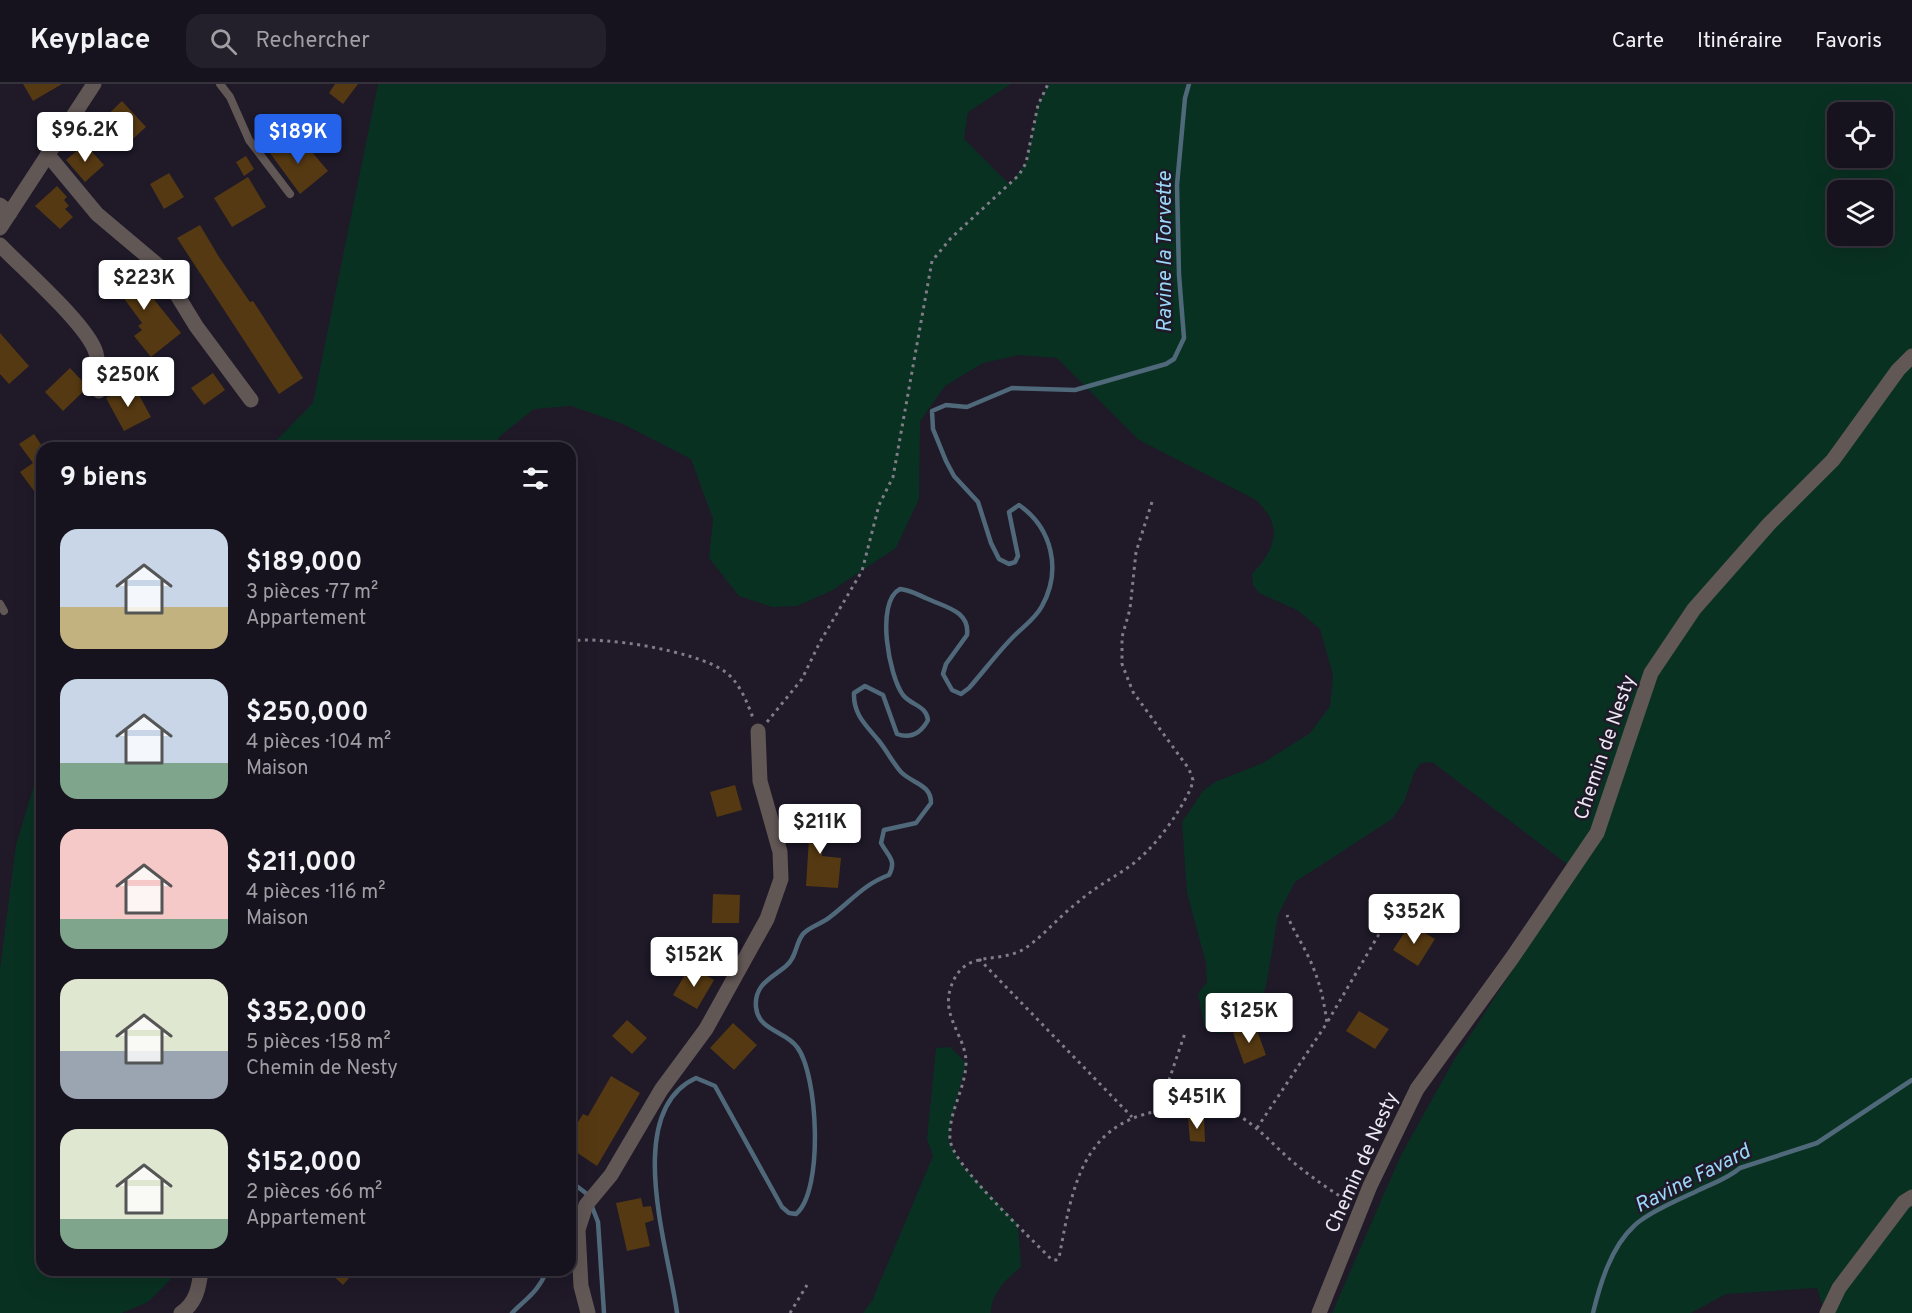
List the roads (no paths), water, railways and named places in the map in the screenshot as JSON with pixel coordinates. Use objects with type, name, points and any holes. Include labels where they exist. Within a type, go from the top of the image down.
[{"type":"street","points":[[0,228],[5,209],[48,155],[94,84]]},
{"type":"street","points":[[48,155],[97,214],[160,267],[196,326],[251,400]]},
{"type":"street","points":[[0,245],[78,326],[92,345],[96,358],[99,391]]},
{"type":"street","name":"Chemin de Nesty","points":[[1319,1313],[1360,1210],[1418,1089],[1512,958],[1597,833],[1651,673],[1694,609],[1769,524],[1833,460],[1898,370],[1912,356]]},
{"type":"street","points":[[588,1313],[581,1286],[578,1230],[586,1205],[611,1175],[661,1090],[706,1029],[767,919],[781,879],[780,852],[760,780],[758,731]]},
{"type":"street","points":[[1827,1313],[1839,1288],[1904,1202],[1912,1197]]},
{"type":"street","points":[[181,1313],[189,1307],[199,1289],[200,1276]]},
{"type":"lane","points":[[220,84],[230,97],[249,140],[290,194]]},
{"type":"waterway","name":"Ravine la Torvette","points":[[677,1313],[660,1222],[656,1186],[655,1152],[660,1121],[673,1095],[696,1078],[715,1086],[782,1207],[789,1213],[796,1214],[805,1201],[811,1182],[814,1158],[815,1132],[810,1081],[797,1047],[762,1021],[758,1015],[756,999],[765,982],[790,962],[800,938],[806,931],[827,919],[865,888],[889,875],[892,862],[881,843],[884,830],[916,823],[931,803],[925,788],[901,772],[858,714],[854,701],[854,693],[865,686],[883,695],[897,734],[907,736],[915,734],[928,720],[925,711],[903,695],[893,672],[889,657],[886,623],[892,597],[900,589],[911,592],[955,611],[965,620],[967,635],[946,664],[943,674],[952,690],[961,694],[1036,615],[1048,592],[1052,564],[1046,538],[1039,525],[1019,505],[1009,512],[1018,556],[1015,562],[1009,564],[999,559],[991,543],[978,502],[954,476],[946,461],[933,429],[932,411],[946,405],[967,407],[1012,388],[1075,390],[1166,364],[1174,359],[1184,338],[1179,275],[1177,185],[1185,98],[1189,84]]},
{"type":"waterway","name":"Ravine Favard","points":[[1593,1313],[1603,1278],[1613,1255],[1626,1235],[1640,1221],[1663,1207],[1724,1179],[1740,1168],[1817,1143],[1912,1080]]},
{"type":"waterway","name":"Ravine la Torvette","points":[[576,1186],[587,1194],[598,1222],[604,1313]]},
{"type":"waterway","name":"Ravine la Torvette","points":[[512,1313],[536,1289],[544,1276]]}]
